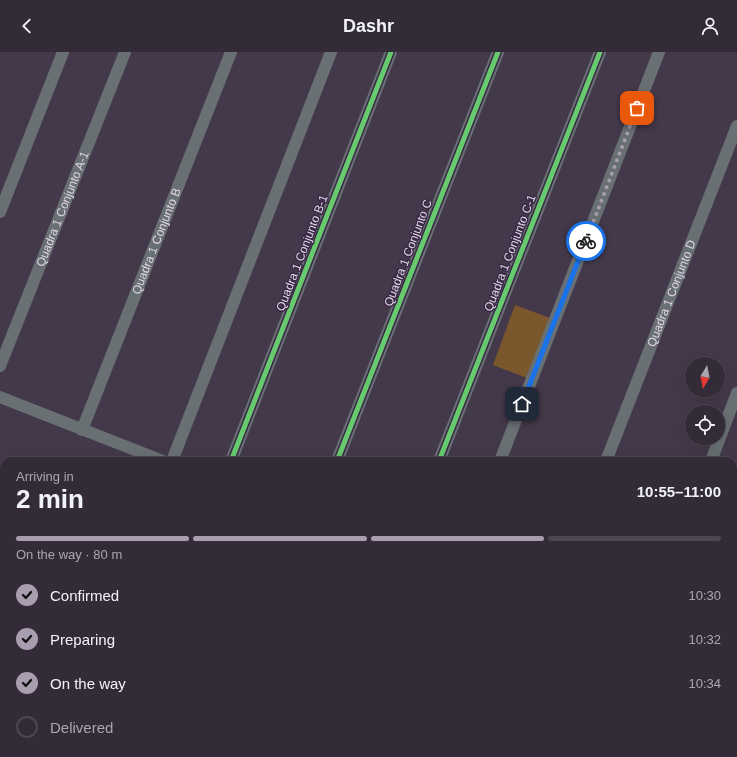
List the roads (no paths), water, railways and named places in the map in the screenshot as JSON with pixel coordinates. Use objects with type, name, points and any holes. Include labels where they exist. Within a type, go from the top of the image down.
[{"type":"street","points":[[0,212],[62,52]]},
{"type":"street","name":"Quadra 1 Conjunto A-1","points":[[0,366],[125,52]]},
{"type":"street","name":"Quadra 1 Conjunto B","points":[[82,430],[231,52]]},
{"type":"street","points":[[174,457],[331,52]]},
{"type":"street","name":"Quadra 1 Conjunto B-1","points":[[233,457],[391,52]]},
{"type":"street","name":"Quadra 1 Conjunto C","points":[[339,457],[498,52]]},
{"type":"street","name":"Quadra 1 Conjunto C-1","points":[[441,457],[600,52]]},
{"type":"street","points":[[502,457],[659,52]]},
{"type":"street","name":"Quadra 1 Conjunto D","points":[[608,457],[737,126]]},
{"type":"street","points":[[713,457],[737,393]]},
{"type":"street","points":[[0,397],[152,457]]}]
